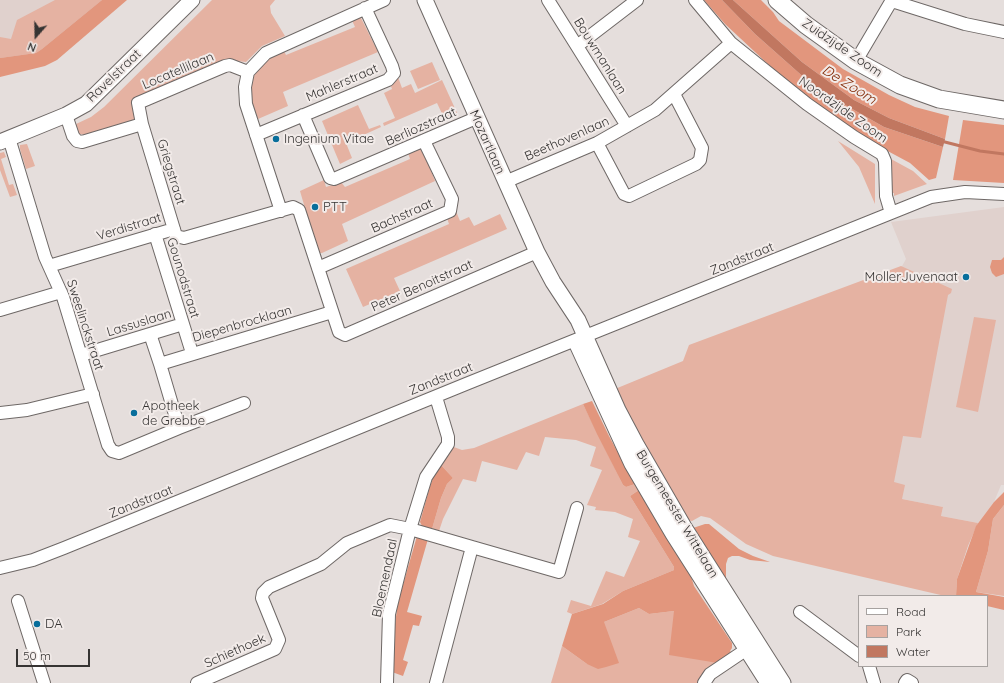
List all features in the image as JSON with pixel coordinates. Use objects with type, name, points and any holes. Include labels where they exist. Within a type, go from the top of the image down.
[{"type":"main road","name":"Zuidzijde Zoom","points":[[777,0],[806,25],[856,61],[900,85],[920,94],[959,104],[1004,110]]},
{"type":"street","name":"Ravelstraat","points":[[4,140],[66,115],[86,104],[98,94],[192,0]]},
{"type":"street","points":[[332,312],[299,210],[293,207],[281,211],[256,135],[246,98],[245,87],[248,72],[266,53],[384,0]]},
{"type":"street","name":"Mozartlaan","points":[[425,0],[476,118],[537,252],[580,339]]},
{"type":"street","name":"Bouwmanlaan","points":[[548,0],[627,126]]},
{"type":"street","points":[[577,46],[637,0]]},
{"type":"street","name":"Noordzijde Zoom","points":[[695,0],[731,43],[818,112],[882,154],[886,161],[886,196],[891,213]]},
{"type":"street","points":[[856,61],[892,0],[965,24],[1004,32]]},
{"type":"street","name":"Mahlerstraat","points":[[256,135],[388,80],[394,73],[392,66],[365,8]]},
{"type":"street","name":"Beethovenlaan","points":[[505,182],[597,143],[655,110],[731,43]]},
{"type":"street","name":"Locatellilaan","points":[[142,124],[138,103],[224,66],[230,65],[248,72]]},
{"type":"street","points":[[597,143],[624,194],[629,196],[696,164],[700,160],[702,148],[674,94]]},
{"type":"street","points":[[66,115],[73,136],[77,141],[82,142],[142,124]]},
{"type":"street","name":"Berliozstraat","points":[[303,115],[330,178],[334,179],[476,118]]},
{"type":"street","name":"Griegstraat","points":[[142,124],[174,228]]},
{"type":"street","name":"Sweelinckstraat","points":[[4,140],[49,266],[61,292],[108,445],[112,451],[119,453],[179,428]]},
{"type":"street","name":"Bachstraat","points":[[318,268],[450,211],[452,199],[424,141]]},
{"type":"street","points":[[891,213],[931,197],[965,192],[1004,194]]},
{"type":"street","name":"Verdistraat","points":[[49,266],[174,228],[176,236],[184,238],[281,211]]},
{"type":"street","name":"Zandstraat","points":[[0,568],[33,560],[64,548],[891,213]]},
{"type":"street","name":"Gounodstraat","points":[[155,234],[192,353]]},
{"type":"street","name":"Peter Benoitstraat","points":[[332,312],[338,332],[345,335],[537,252]]},
{"type":"street","points":[[0,310],[61,292]]},
{"type":"street","name":"Diepenbrocklaan","points":[[160,364],[192,353],[332,312]]},
{"type":"street","name":"Lassuslaan","points":[[81,355],[183,324]]},
{"type":"street","points":[[150,334],[179,428],[244,402]]},
{"type":"street","name":"Burgemeester Wittelaan","points":[[580,339],[632,464],[673,534],[752,645],[783,683]]},
{"type":"street","points":[[0,413],[27,410],[92,394]]},
{"type":"street","name":"Bloemendaal","points":[[389,683],[390,614],[410,529],[426,477],[448,444],[448,437],[436,397]]},
{"type":"street","name":"Bloemendaal","points":[[410,529],[558,572],[577,508]]},
{"type":"street","name":"Schiethoek","points":[[197,683],[275,650],[279,640],[262,598],[263,593],[269,587],[309,571],[321,564],[347,543],[390,525],[410,529]]},
{"type":"street","points":[[436,683],[472,547]]},
{"type":"street","points":[[18,601],[44,683]]},
{"type":"street","points":[[800,612],[858,655]]},
{"type":"street","points":[[704,683],[710,674],[752,645]]},
{"type":"street","name":"Burgemeester Wittelaan","points":[[752,645],[768,683]]},
{"type":"street","points":[[871,667],[874,683]]},
{"type":"street","points":[[905,683],[908,680],[912,683]]},
{"type":"shaded area","points":[[0,0],[123,0],[0,77]]},
{"type":"shaded area","points":[[102,0],[127,0],[57,60],[45,66],[0,77],[0,58],[36,53]]},
{"type":"shaded area","points":[[704,0],[722,0],[755,34],[817,89],[884,127],[943,147],[936,178],[929,180],[910,163],[856,134],[785,80],[725,24]]},
{"type":"shaded area","points":[[733,0],[761,0],[773,12],[779,21],[843,69],[889,95],[915,107],[949,116],[945,139],[889,118],[854,100],[802,62]]},
{"type":"shaded area","points":[[963,120],[1004,125],[1004,183],[953,180]]},
{"type":"shaded area","points":[[1004,207],[1004,485],[1001,485],[994,502],[978,523],[941,516],[943,507],[902,499],[894,483],[891,286],[906,259],[891,222]]},
{"type":"shaded area","points":[[1004,257],[1004,274],[996,277],[992,273],[990,267],[992,260],[1001,260]]},
{"type":"shaded area","points":[[592,401],[635,484],[626,487],[623,485],[583,404]]},
{"type":"shaded area","points":[[441,465],[453,478],[447,484],[441,498],[432,529],[422,526],[420,522],[430,486],[435,473]]},
{"type":"shaded area","points":[[639,490],[691,576],[694,586],[732,643],[732,648],[730,651],[732,653],[718,663],[669,655],[674,611],[649,614],[639,608],[604,622],[619,663],[598,669],[587,664],[562,646],[572,614],[603,604],[623,591],[674,570],[674,567],[630,496]]},
{"type":"shaded area","points":[[1004,492],[1004,505],[993,519],[988,551],[976,592],[1004,597],[1004,610],[988,606],[988,595],[956,595],[957,579],[976,526],[994,502]]},
{"type":"shaded area","points":[[709,524],[739,549],[770,562],[732,556],[728,558],[726,564],[726,581],[693,528]]},
{"type":"shaded area","points":[[417,536],[428,539],[407,612],[422,616],[419,626],[413,625],[403,660],[408,662],[403,676],[392,672],[393,639],[398,602]]},
{"type":"green space","points":[[55,0],[102,0],[36,53],[0,58],[0,37],[11,39],[17,20]]},
{"type":"green space","points":[[212,0],[275,0],[270,6],[271,13],[285,36],[262,46],[246,62],[229,60],[135,98],[135,118],[133,121],[87,135],[79,134],[76,124],[91,117],[104,107]]},
{"type":"green space","points":[[360,16],[378,52],[283,92],[288,106],[258,119],[252,103],[250,91],[253,78],[259,66],[268,57],[284,51],[286,55],[355,27],[351,18]]},
{"type":"green space","points":[[432,62],[440,80],[418,89],[410,71]]},
{"type":"green space","points":[[398,77],[402,88],[411,84],[415,93],[442,80],[458,115],[445,120],[437,103],[384,126],[383,123],[395,118],[384,93],[392,89],[389,81]]},
{"type":"green space","points":[[358,105],[369,129],[380,125],[381,127],[346,143],[352,158],[340,164],[322,121]]},
{"type":"green space","points":[[838,141],[875,164],[875,204],[859,167]]},
{"type":"green space","points":[[27,144],[35,166],[26,169],[20,145]]},
{"type":"green space","points":[[422,147],[435,181],[342,224],[348,241],[322,253],[318,253],[300,191],[324,180],[326,187],[341,182],[345,187],[410,159],[408,153]]},
{"type":"green space","points":[[4,152],[6,157],[1,159],[9,185],[13,184],[17,195],[10,197],[0,170],[0,153]]},
{"type":"green space","points":[[891,159],[913,171],[927,184],[894,196],[894,193],[891,193]]},
{"type":"green space","points":[[456,211],[460,221],[469,217],[474,226],[500,214],[507,229],[394,278],[400,291],[363,307],[346,269],[449,224],[446,215]]},
{"type":"green space","points":[[901,266],[952,289],[951,293],[948,295],[921,438],[903,436],[894,482],[905,485],[902,499],[943,507],[941,516],[978,523],[968,546],[957,579],[956,595],[941,595],[773,556],[746,544],[710,518],[701,516],[692,521],[687,520],[660,475],[615,389],[683,361],[689,345]]},
{"type":"green space","points":[[974,317],[996,320],[978,412],[956,407]]},
{"type":"green space","points":[[583,404],[623,485],[626,487],[635,484],[639,490],[630,496],[674,567],[674,570],[623,591],[602,604],[572,614],[567,612],[571,600],[591,606],[606,571],[624,577],[640,541],[628,537],[633,519],[615,512],[595,510],[596,507],[587,505],[602,470],[590,466],[596,447],[576,440],[545,437],[539,456],[526,452],[517,470],[482,461],[476,482],[463,479],[443,519],[439,531],[432,529],[441,498],[447,484],[453,478],[441,465],[451,446],[462,450],[474,448]]},
{"type":"green space","points":[[1004,505],[1004,596],[976,592],[988,551],[993,519]]},
{"type":"green space","points":[[639,608],[649,614],[674,611],[718,663],[699,683],[551,683],[562,646],[587,664],[604,622]]},
{"type":"water","points":[[722,0],[733,0],[802,62],[854,100],[889,118],[945,139],[943,147],[884,127],[817,89],[755,34]]},
{"type":"waterway","name":"De Zoom","points":[[941,141],[980,151],[1004,154]]},
{"type":"place","name":"Ingenium Vitae","points":[[276,139]]},
{"type":"place","name":"PTT","points":[[315,207]]},
{"type":"place","name":"MollerJuvenaat","points":[[966,277]]},
{"type":"place","name":"Apotheek de Grebbe","points":[[134,413]]},
{"type":"place","name":"DA","points":[[37,624]]}]
